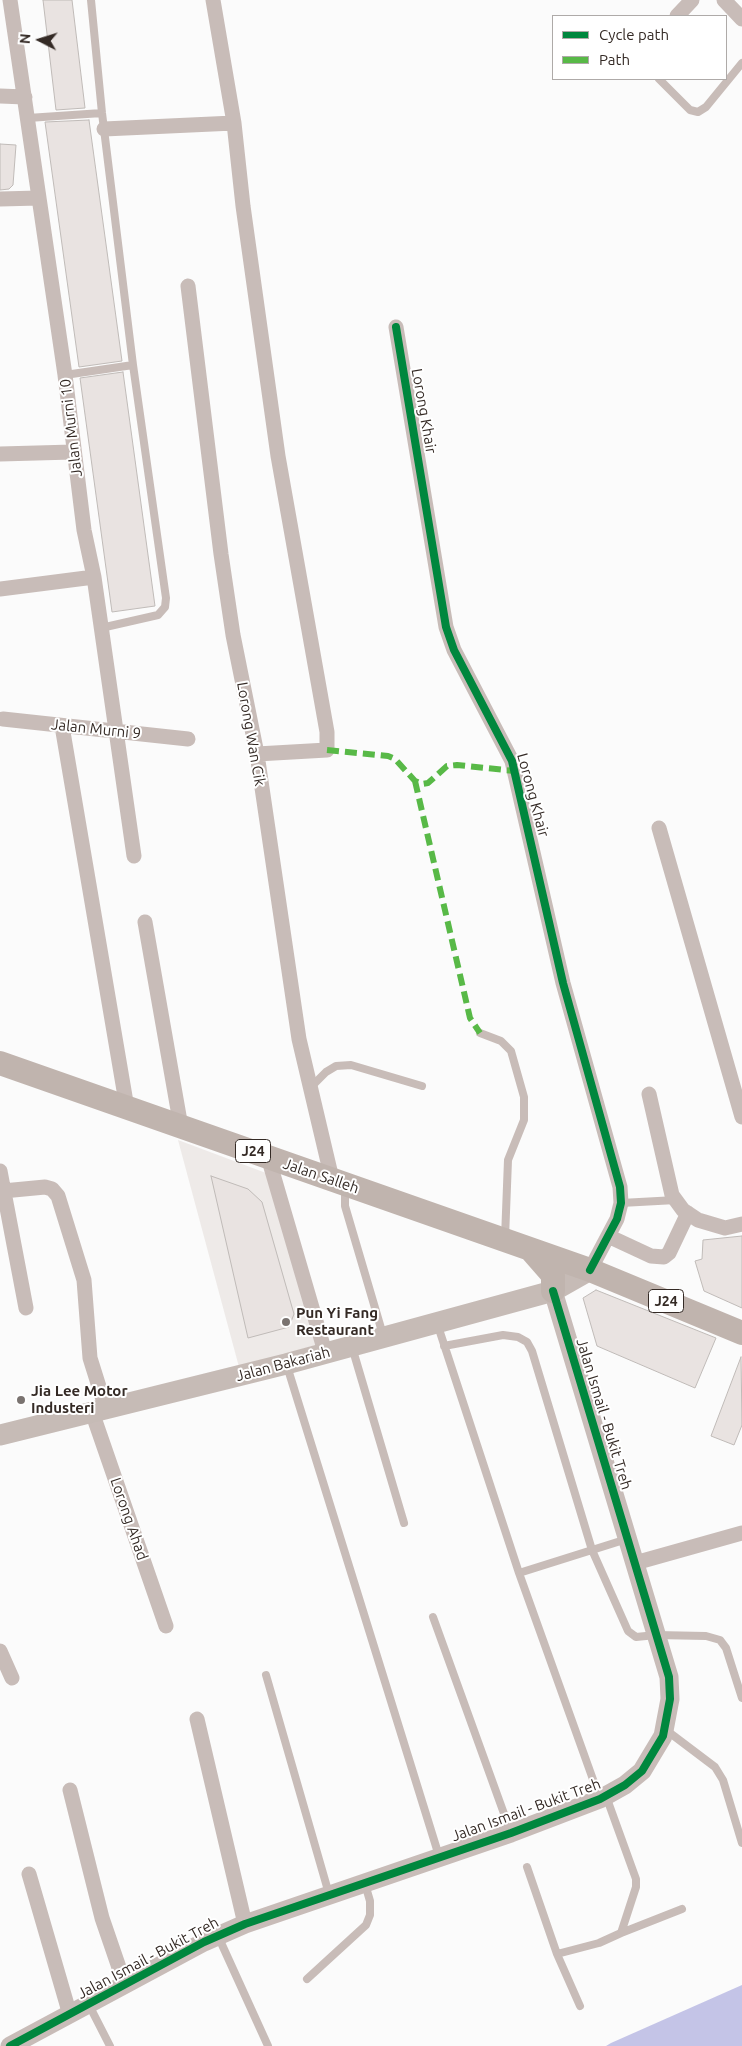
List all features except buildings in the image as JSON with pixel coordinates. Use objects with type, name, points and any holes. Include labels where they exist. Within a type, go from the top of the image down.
[{"type":"main road","name":"Jalan Salleh","points":[[0,1063],[530,1248]]},
{"type":"main road","name":"J24","points":[[530,1248],[590,1270],[742,1333]]},
{"type":"main road","points":[[530,1248],[553,1275],[553,1290]]},
{"type":"main road","name":"Jalan Bakariah","points":[[0,1434],[286,1364],[384,1337],[553,1290],[590,1270]]},
{"type":"street","name":"Jalan Murni 10","points":[[10,0],[65,375],[72,452],[84,530],[94,577],[134,856]]},
{"type":"street","points":[[213,0],[234,122],[278,456],[327,732],[327,750],[256,754]]},
{"type":"street","points":[[678,15],[692,0]]},
{"type":"street","points":[[724,0],[742,19]]},
{"type":"street","points":[[0,96],[25,97]]},
{"type":"street","points":[[104,129],[234,122]]},
{"type":"street","points":[[0,199],[39,198]]},
{"type":"street","name":"Lorong Wan Cik","points":[[188,286],[221,554],[256,754],[299,1039],[311,1087],[341,1182]]},
{"type":"street","name":"Lorong Khair","points":[[396,327],[446,627],[454,650],[512,761],[562,983],[620,1187],[621,1203],[617,1219],[590,1270]]},
{"type":"street","points":[[0,454],[72,452]]},
{"type":"street","points":[[0,589],[94,577]]},
{"type":"street","name":"Jalan Murni 9","points":[[3,719],[188,739]]},
{"type":"street","points":[[62,726],[127,1108]]},
{"type":"street","points":[[660,828],[742,1117]]},
{"type":"street","points":[[145,922],[181,1126]]},
{"type":"street","points":[[649,1094],[667,1178],[676,1200],[688,1213],[698,1220],[725,1228],[742,1224]]},
{"type":"street","points":[[268,1157],[326,1352]]},
{"type":"street","points":[[0,1171],[26,1308]]},
{"type":"street","name":"Lorong Ahad","points":[[3,1191],[45,1187],[52,1189],[58,1196],[86,1285],[90,1358],[99,1410],[166,1626]]},
{"type":"street","points":[[608,1236],[651,1256],[664,1257],[669,1253],[688,1213]]},
{"type":"street","name":"Jalan Ismail - Bukit Treh","points":[[10,2046],[218,1936],[245,1924],[511,1832],[603,1798],[626,1785],[642,1771],[663,1736],[670,1699],[669,1678],[553,1290]]},
{"type":"street","points":[[634,1563],[742,1533]]},
{"type":"street","points":[[0,1651],[12,1678]]},
{"type":"street","points":[[197,1719],[245,1924]]},
{"type":"street","points":[[70,1790],[102,1918],[124,1986]]},
{"type":"street","points":[[29,1874],[70,2015]]},
{"type":"lane","points":[[90,0],[133,365],[166,598],[165,607],[158,615],[101,628]]},
{"type":"lane","points":[[660,80],[690,110],[698,112],[706,107],[742,64]]},
{"type":"lane","points":[[28,118],[102,113]]},
{"type":"lane","points":[[65,375],[133,365]]},
{"type":"lane","points":[[480,1033],[501,1041],[512,1051],[524,1097],[524,1120],[508,1160],[505,1240]]},
{"type":"lane","points":[[311,1087],[326,1072],[336,1066],[351,1065],[422,1086]]},
{"type":"lane","points":[[341,1182],[345,1193],[345,1206],[384,1337]]},
{"type":"lane","points":[[621,1203],[676,1200]]},
{"type":"lane","points":[[436,1322],[519,1572],[603,1798],[636,1878],[636,1887],[621,1932]]},
{"type":"lane","points":[[444,1346],[503,1336],[518,1337],[527,1342],[532,1351],[592,1550],[628,1631],[636,1637],[656,1635],[706,1636],[720,1640],[726,1648],[742,1698]]},
{"type":"lane","points":[[352,1345],[404,1523]]},
{"type":"lane","points":[[286,1364],[439,1856]]},
{"type":"lane","points":[[519,1572],[627,1539]]},
{"type":"lane","points":[[433,1617],[511,1832]]},
{"type":"lane","points":[[266,1675],[329,1894]]},
{"type":"lane","points":[[664,1729],[715,1767],[723,1780],[742,1843]]},
{"type":"lane","points":[[527,1866],[557,1954],[580,2006]]},
{"type":"lane","points":[[308,1979],[366,1925],[370,1901],[364,1882]]},
{"type":"lane","points":[[557,1954],[599,1943],[621,1932],[682,1910]]},
{"type":"lane","points":[[218,1936],[268,2046]]},
{"type":"lane","points":[[89,2005],[110,2046]]},
{"type":"shaded area","points":[[178,1140],[266,1173],[316,1345],[239,1367]]},
{"type":"water","points":[[742,1985],[742,2046],[606,2046],[611,2043]]},
{"type":"marked path","points":[[327,750],[388,756],[395,759],[415,781],[422,784],[428,783],[447,766],[457,765],[515,771]]},
{"type":"marked path","points":[[415,781],[470,1018],[480,1033]]},
{"type":"cycle path","points":[[396,327],[446,627],[454,650],[512,761],[563,983],[620,1187],[621,1203],[617,1219],[590,1270]]},
{"type":"cycle path","points":[[10,2046],[204,1942],[245,1924],[511,1833],[600,1799],[625,1785],[642,1771],[663,1736],[670,1699],[669,1677],[553,1291]]},
{"type":"place","name":"Pun Yi Fang Restaurant","points":[[286,1322]]},
{"type":"place","name":"Jia Lee Motor Industeri","points":[[21,1400]]}]
